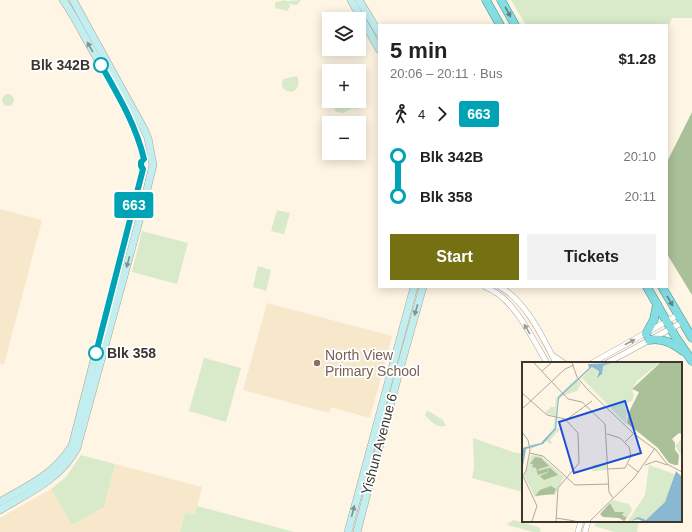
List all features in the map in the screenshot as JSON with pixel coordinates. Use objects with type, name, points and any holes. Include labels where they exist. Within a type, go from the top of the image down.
[{"type":"main road","points":[[351,0],[377,41]]},
{"type":"main road","points":[[359,0],[378,31]]},
{"type":"main road","points":[[486,0],[499,24]]},
{"type":"main road","points":[[501,0],[514,24]]},
{"type":"main road","points":[[75,1],[144,128],[148,138],[148,160]]},
{"type":"main road","points":[[0,502],[47,474],[58,464],[72,446],[141,214],[153,165],[148,160],[132,123],[115,90],[65,3]]},
{"type":"main road","points":[[0,510],[52,479],[74,455],[80,441],[143,169],[141,164],[148,160]]},
{"type":"main road","points":[[143,169],[152,169]]},
{"type":"main road","name":"Yishun Avenue 6","points":[[348,532],[377,418],[414,288]]},
{"type":"main road","name":"Yishun Avenue 6","points":[[356,532],[391,399],[423,288]]},
{"type":"main road","points":[[420,296],[426,288]]},
{"type":"main road","points":[[648,288],[692,361]]},
{"type":"main road","points":[[663,288],[692,338]]},
{"type":"main road","points":[[657,304],[648,337],[667,341],[687,353]]},
{"type":"main road","points":[[352,532],[360,518]]},
{"type":"street","points":[[65,3],[75,1]]},
{"type":"street","points":[[486,288],[510,304],[519,316],[546,362]]},
{"type":"street","points":[[501,288],[522,305],[556,362]]},
{"type":"street","points":[[610,362],[648,337],[680,319]]},
{"type":"street","points":[[669,325],[680,319]]},
{"type":"street","points":[[594,362],[648,337]]},
{"type":"street","points":[[552,355],[562,362]]},
{"type":"street","points":[[578,532],[581,522]]},
{"type":"street","points":[[585,532],[588,522]]},
{"type":"shaded area","points":[[0,209],[42,220],[4,365],[0,364]]},
{"type":"shaded area","name":"North View Primary School","points":[[267,303],[392,336],[370,418],[331,407],[329,413],[243,390]]},
{"type":"shaded area","points":[[115,464],[202,487],[195,515],[185,513],[180,532],[0,532],[0,518],[51,489],[72,525],[104,507]]},
{"type":"green space","points":[[301,0],[297,5],[289,4],[290,7],[287,11],[275,8],[276,2]]},
{"type":"green space","points":[[511,0],[692,0],[692,18],[672,18],[668,28],[668,24],[525,24]]},
{"type":"green space","points":[[297,76],[299,83],[296,89],[289,92],[283,88],[283,79]]},
{"type":"green space","points":[[8,94],[12,96],[14,100],[12,104],[8,106],[4,104],[2,100],[4,96]]},
{"type":"green space","points":[[334,108],[353,108],[343,113],[336,112]]},
{"type":"green space","points":[[692,112],[692,295],[668,256],[668,160]]},
{"type":"green space","points":[[277,210],[290,213],[284,234],[271,231]]},
{"type":"green space","points":[[142,231],[188,243],[177,284],[132,272]]},
{"type":"green space","points":[[258,266],[271,270],[266,291],[253,287]]},
{"type":"green space","points":[[204,358],[241,368],[226,422],[189,411]]},
{"type":"green space","points":[[427,411],[443,420],[446,426],[440,426],[432,422],[425,415]]},
{"type":"green space","points":[[473,438],[522,454],[522,492],[472,478],[474,468]]},
{"type":"green space","points":[[81,455],[115,464],[104,507],[72,525],[51,489],[66,477]]},
{"type":"green space","points":[[197,506],[294,532],[180,532],[185,513],[195,515]]},
{"type":"green space","points":[[514,520],[538,527],[541,529],[540,532],[533,532],[507,525]]},
{"type":"green space","points":[[596,522],[639,522],[637,532],[614,532],[594,526]]},
{"type":"bus line","name":"663","points":[[96,353],[143,169],[141,162],[144,159],[140,142],[132,123],[101,65]]},
{"type":"place","name":"Blk 342B","points":[[101,65]]},
{"type":"place","name":"Blk 358","points":[[96,353]]},
{"type":"place","name":"North View Primary School","points":[[317,363]]}]
